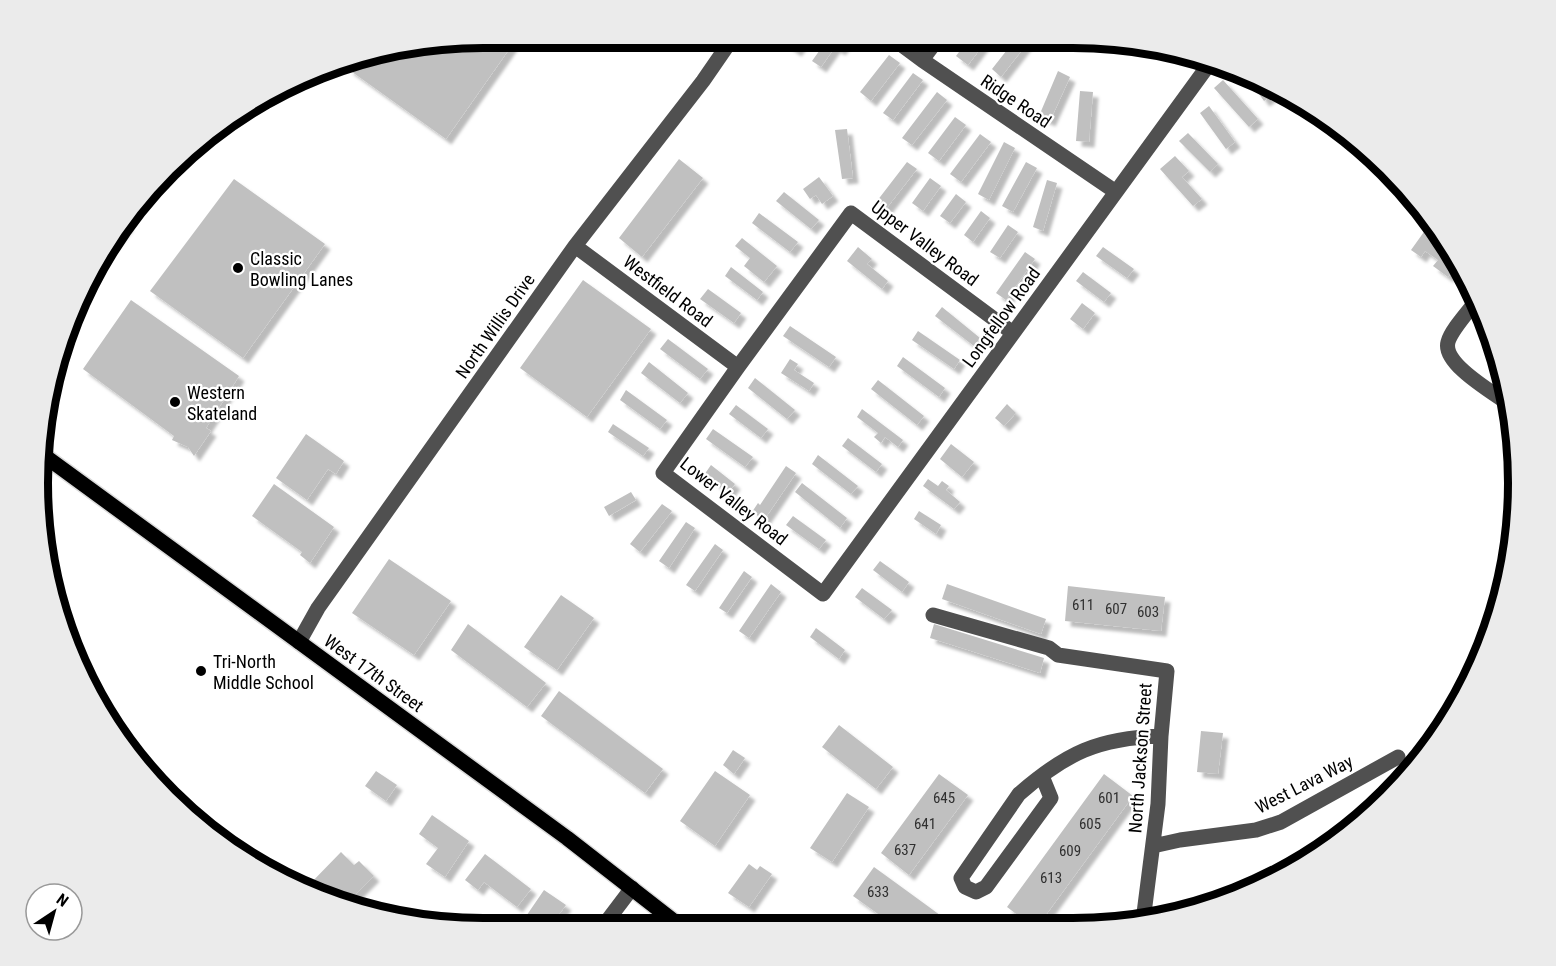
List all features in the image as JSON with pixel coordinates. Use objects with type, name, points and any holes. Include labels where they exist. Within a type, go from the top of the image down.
[{"type":"main road","name":"West 17th Street","points":[[49,459],[516,800],[670,918]]},
{"type":"street","name":"North Willis Drive","points":[[299,642],[318,608],[575,246],[703,81],[726,48]]},
{"type":"street","name":"Ridge Road","points":[[906,48],[1116,192]]},
{"type":"street","points":[[922,60],[931,48]]},
{"type":"street","name":"Longfellow Road","points":[[823,594],[1206,69]]},
{"type":"street","name":"Upper Valley Road","points":[[738,367],[851,213],[1013,333]]},
{"type":"street","name":"Westfield Road","points":[[575,246],[738,367]]},
{"type":"street","points":[[1471,308],[1448,340],[1447,349],[1450,357],[1461,369],[1500,398]]},
{"type":"street","name":"Lower Valley Road","points":[[738,367],[663,473],[823,594]]},
{"type":"street","name":"North Jackson Street","points":[[933,615],[1049,648],[1058,655],[1167,671],[1158,804],[1144,912]]},
{"type":"street","points":[[1041,776],[1051,798],[986,887],[976,892],[965,887],[961,878],[1019,794],[1041,776],[1060,761],[1108,741],[1161,736]]},
{"type":"street","name":"West Lava Way","points":[[1153,846],[1256,830],[1281,822],[1398,757]]},
{"type":"street","points":[[610,918],[632,888]]},
{"type":"building","points":[[510,48],[446,139],[349,69],[398,56],[426,52]]},
{"type":"building","points":[[821,48],[834,48],[821,67],[812,61]]},
{"type":"building","points":[[962,48],[981,48],[968,65],[956,56]]},
{"type":"building","points":[[1008,48],[1024,48],[1001,77],[992,69]]},
{"type":"building","points":[[889,55],[900,63],[871,101],[860,92]]},
{"type":"building","points":[[1058,71],[1070,77],[1050,121],[1039,116]]},
{"type":"building","points":[[913,73],[923,80],[893,120],[883,113]]},
{"type":"building","points":[[1223,80],[1258,119],[1249,127],[1214,88]]},
{"type":"building","points":[[1255,88],[1271,96],[1264,101]]},
{"type":"building","points":[[1080,91],[1093,92],[1089,142],[1076,141]]},
{"type":"building","points":[[937,92],[947,100],[912,145],[902,138]]},
{"type":"building","points":[[1209,106],[1235,142],[1226,149],[1200,113]]},
{"type":"building","points":[[955,117],[966,125],[939,161],[928,153]]},
{"type":"building","points":[[847,129],[853,178],[842,179],[835,130]]},
{"type":"building","points":[[1188,133],[1218,164],[1210,172],[1179,141]]},
{"type":"building","points":[[980,134],[991,142],[961,182],[950,174]]},
{"type":"building","points":[[1004,142],[1015,148],[989,200],[978,194]]},
{"type":"building","points":[[1175,156],[1189,171],[1182,177],[1202,199],[1193,206],[1160,169]]},
{"type":"building","points":[[679,159],[703,178],[642,257],[619,238]]},
{"type":"building","points":[[907,162],[917,169],[886,209],[877,201]]},
{"type":"building","points":[[1026,162],[1037,168],[1013,212],[1002,206]]},
{"type":"building","points":[[819,177],[833,196],[822,204],[816,195],[810,199],[803,189]]},
{"type":"building","points":[[930,178],[941,186],[923,211],[912,203]]},
{"type":"building","name":"Classic Bowling Lanes","points":[[234,179],[325,244],[243,358],[150,291]]},
{"type":"building","points":[[1047,180],[1057,183],[1043,231],[1033,227]]},
{"type":"building","points":[[784,192],[819,220],[811,229],[776,201]]},
{"type":"building","points":[[956,194],[966,202],[950,223],[940,216]]},
{"type":"building","points":[[981,211],[990,218],[973,242],[964,235]]},
{"type":"building","points":[[759,213],[798,242],[790,252],[752,223]]},
{"type":"building","points":[[1008,225],[1018,232],[1000,258],[990,252]]},
{"type":"building","points":[[1426,229],[1456,277],[1451,273],[1448,277],[1433,266],[1438,260],[1425,251],[1421,257],[1411,250]]},
{"type":"building","points":[[742,238],[777,266],[764,282],[744,266],[750,258],[735,246]]},
{"type":"building","points":[[858,247],[872,259],[867,264],[888,281],[882,289],[847,261]]},
{"type":"building","points":[[1103,247],[1134,269],[1127,278],[1096,256]]},
{"type":"building","points":[[1025,252],[1035,259],[1006,300],[996,293]]},
{"type":"building","points":[[731,267],[763,292],[757,300],[725,276]]},
{"type":"building","points":[[1083,272],[1111,293],[1104,302],[1076,281]]},
{"type":"building","points":[[583,280],[651,329],[587,417],[520,368]]},
{"type":"building","points":[[708,289],[741,313],[734,323],[700,299]]},
{"type":"building","name":"Western Skateland","points":[[131,300],[239,376],[206,428],[211,431],[194,456],[188,447],[172,440],[174,436],[83,369]]},
{"type":"building","points":[[1082,303],[1095,313],[1083,329],[1070,319]]},
{"type":"building","points":[[942,307],[980,338],[974,346],[935,316]]},
{"type":"building","points":[[790,326],[836,357],[829,367],[783,336]]},
{"type":"building","points":[[918,331],[960,360],[954,369],[912,340]]},
{"type":"building","points":[[668,339],[708,369],[700,379],[660,349]]},
{"type":"building","points":[[903,357],[945,388],[939,397],[897,366]]},
{"type":"building","points":[[790,359],[798,364],[794,370],[814,383],[809,391],[781,373]]},
{"type":"building","points":[[649,362],[688,393],[680,403],[641,373]]},
{"type":"building","points":[[755,378],[795,410],[787,419],[748,388]]},
{"type":"building","points":[[878,380],[924,416],[917,425],[871,389]]},
{"type":"building","points":[[626,390],[667,420],[660,429],[620,400]]},
{"type":"building","points":[[1007,404],[1016,413],[1004,426],[995,418]]},
{"type":"building","points":[[736,405],[768,429],[761,438],[729,414]]},
{"type":"building","points":[[862,409],[903,440],[898,447],[885,437],[881,443],[874,437],[878,433],[857,417]]},
{"type":"building","points":[[613,424],[649,448],[643,456],[608,432]]},
{"type":"building","points":[[713,429],[753,457],[745,467],[706,439]]},
{"type":"building","points":[[306,434],[344,461],[336,474],[328,469],[307,500],[276,478]]},
{"type":"building","points":[[848,438],[882,464],[876,472],[842,446]]},
{"type":"building","points":[[951,444],[974,462],[962,477],[940,459]]},
{"type":"building","points":[[818,455],[858,486],[851,494],[812,464]]},
{"type":"building","points":[[711,465],[735,484],[728,493],[704,475]]},
{"type":"building","points":[[786,466],[796,473],[764,520],[752,512],[758,503],[760,505]]},
{"type":"building","points":[[928,479],[938,486],[942,481],[949,486],[946,490],[960,502],[954,509],[923,486]]},
{"type":"building","points":[[802,483],[847,518],[840,528],[795,492]]},
{"type":"building","points":[[274,484],[334,527],[310,563],[300,555],[302,552],[252,516]]},
{"type":"building","points":[[631,492],[636,500],[609,516],[604,507]]},
{"type":"building","points":[[662,504],[672,511],[640,552],[630,544]]},
{"type":"building","points":[[919,511],[941,525],[936,534],[914,519]]},
{"type":"building","points":[[793,516],[826,540],[819,549],[786,525]]},
{"type":"building","points":[[686,522],[695,528],[669,568],[659,561]]},
{"type":"building","points":[[715,544],[723,550],[695,591],[686,585]]},
{"type":"building","points":[[389,559],[451,601],[414,655],[352,613]]},
{"type":"building","points":[[880,561],[909,582],[902,592],[873,570]]},
{"type":"building","points":[[744,571],[752,577],[727,613],[719,608]]},
{"type":"building","points":[[771,584],[781,592],[749,638],[739,631]]},
{"type":"building","points":[[947,584],[1046,619],[1041,634],[942,599]]},
{"type":"building","points":[[1068,586],[1165,597],[1161,631],[1065,621]]},
{"type":"building","points":[[862,588],[892,610],[884,619],[855,597]]},
{"type":"building","points":[[561,595],[594,618],[557,670],[524,647]]},
{"type":"building","points":[[468,624],[546,683],[527,707],[451,650]]},
{"type":"building","points":[[934,624],[1044,658],[1040,673],[930,638]]},
{"type":"building","points":[[816,628],[845,650],[839,659],[810,637]]},
{"type":"building","points":[[559,691],[663,769],[645,793],[541,716]]},
{"type":"building","points":[[839,725],[893,767],[876,789],[822,747]]},
{"type":"building","points":[[1201,731],[1223,733],[1218,774],[1197,772]]},
{"type":"building","points":[[733,750],[745,758],[734,774],[723,765]]},
{"type":"building","points":[[376,771],[397,785],[386,801],[365,786]]},
{"type":"building","points":[[715,771],[750,795],[715,846],[680,821]]},
{"type":"building","points":[[939,774],[968,795],[909,875],[881,853]]},
{"type":"building","points":[[1104,774],[1133,796],[1044,918],[1022,918],[1007,907]]},
{"type":"building","points":[[847,793],[869,807],[832,862],[810,848]]},
{"type":"building","points":[[432,815],[469,841],[445,877],[426,864],[438,848],[419,834]]},
{"type":"building","points":[[341,852],[354,865],[359,861],[374,876],[352,898],[311,882]]},
{"type":"building","points":[[485,854],[531,889],[517,907],[484,882],[478,890],[465,880]]},
{"type":"building","points":[[749,864],[757,870],[760,866],[772,874],[749,907],[728,893]]},
{"type":"building","points":[[874,867],[944,918],[884,918],[853,896]]},
{"type":"building","points":[[544,890],[566,905],[556,918],[525,918]]},
{"type":"place","name":"Classic Bowling Lanes","points":[[238,268]]},
{"type":"place","name":"Western Skateland","points":[[175,402]]},
{"type":"place","name":"Tri-North Middle School","points":[[201,671]]}]
